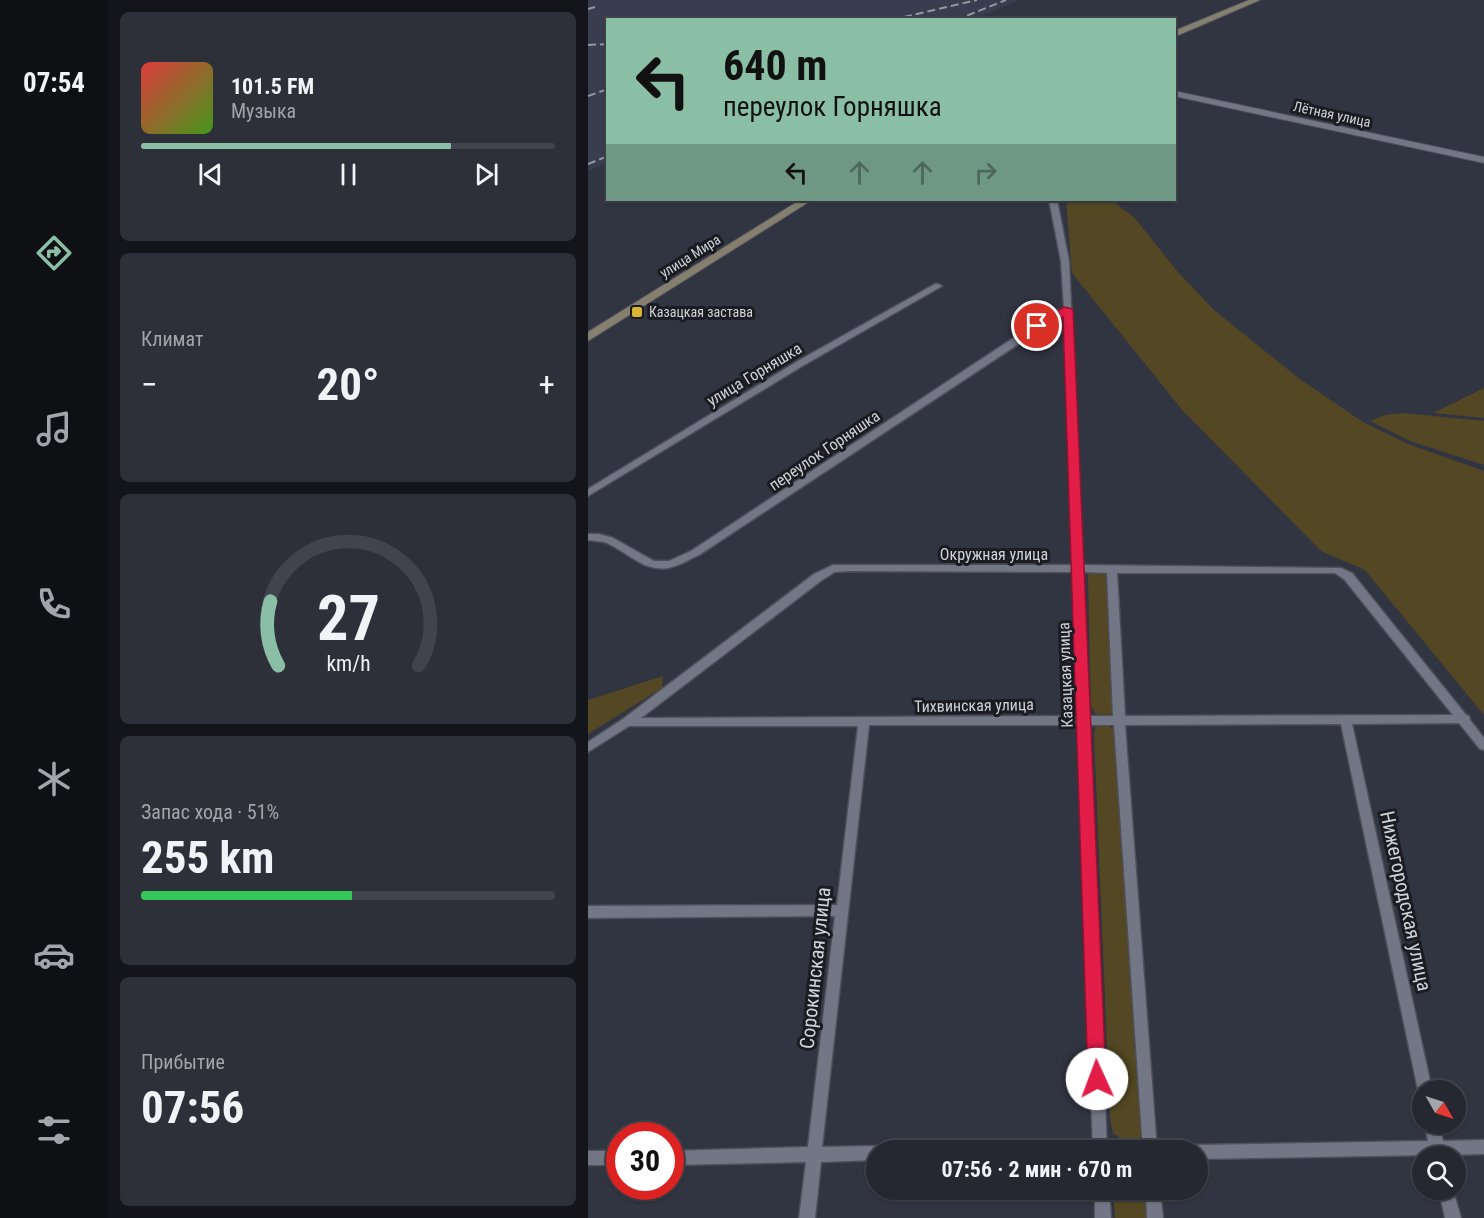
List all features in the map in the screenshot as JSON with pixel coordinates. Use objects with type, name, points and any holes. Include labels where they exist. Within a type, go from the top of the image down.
[{"type":"main road","points":[[1176,33],[1256,0]]},
{"type":"main road","name":"улица Мира","points":[[588,337],[805,201]]},
{"type":"street","name":"Лётная улица","points":[[1176,93],[1484,160]]},
{"type":"street","name":"Казацкая улица","points":[[1053,201],[1065,261],[1068,309],[1080,569],[1100,1140]]},
{"type":"street","name":"улица Горняшка","points":[[588,493],[801,363],[938,286]]},
{"type":"street","name":"переулок Горняшка","points":[[588,537],[612,540],[645,562],[664,565],[694,553],[1056,314],[1068,309]]},
{"type":"street","name":"Окружная улица","points":[[588,748],[627,722],[818,577],[833,569],[1337,570],[1348,576],[1465,719],[1484,746]]},
{"type":"street","points":[[1112,569],[1119,719],[1149,1140]]},
{"type":"street","name":"Тихвинская улица","points":[[627,722],[864,723],[1119,719],[1346,721],[1465,719]]},
{"type":"street","name":"Нижегородская улица","points":[[1346,721],[1423,1080]]},
{"type":"street","name":"Сорокинская улица","points":[[807,1218],[864,723]]},
{"type":"street","points":[[588,912],[841,910]]},
{"type":"street","points":[[1466,1149],[1484,1147]]},
{"type":"street","points":[[1208,1152],[1412,1152]]},
{"type":"street","points":[[684,1158],[866,1153]]},
{"type":"street","points":[[588,1158],[606,1158]]},
{"type":"street","points":[[1102,1200],[1103,1218]]},
{"type":"street","points":[[1154,1200],[1155,1218]]},
{"type":"street","points":[[1448,1200],[1453,1218]]},
{"type":"shaded area","points":[[588,0],[1020,0],[977,18],[606,18],[606,163],[588,171]]},
{"type":"shaded area","points":[[1066,201],[1112,201],[1134,217],[1177,271],[1214,310],[1301,380],[1363,422],[1408,444],[1484,471],[1484,715],[1365,570],[1321,551],[1183,411],[1072,273]]},
{"type":"shaded area","points":[[1484,388],[1484,418],[1433,413]]},
{"type":"shaded area","points":[[1403,413],[1484,421],[1484,465],[1410,441],[1370,421],[1385,415]]},
{"type":"shaded area","points":[[1093,571],[1103,572],[1106,575],[1114,706],[1110,715],[1096,714],[1091,706],[1088,574]]},
{"type":"shaded area","points":[[663,676],[662,688],[588,734],[588,700]]},
{"type":"shaded area","points":[[1107,724],[1114,730],[1142,1129],[1140,1140],[1124,1140],[1113,1133],[1110,1118],[1094,735],[1096,726]]},
{"type":"shaded area","points":[[1114,1200],[1146,1200],[1147,1218],[1115,1218]]},
{"type":"railway","points":[[904,17],[977,0]]},
{"type":"railway","points":[[961,18],[1006,0]]},
{"type":"railway","points":[[588,9],[595,7]]},
{"type":"railway","points":[[588,45],[606,44]]},
{"type":"railway","points":[[588,96],[606,90]]},
{"type":"railway","points":[[588,164],[606,157]]},
{"type":"place","name":"Казацкая застава","points":[[637,312]]},
{"type":"route","points":[[1037,326],[1068,309],[1097,1079]]}]
